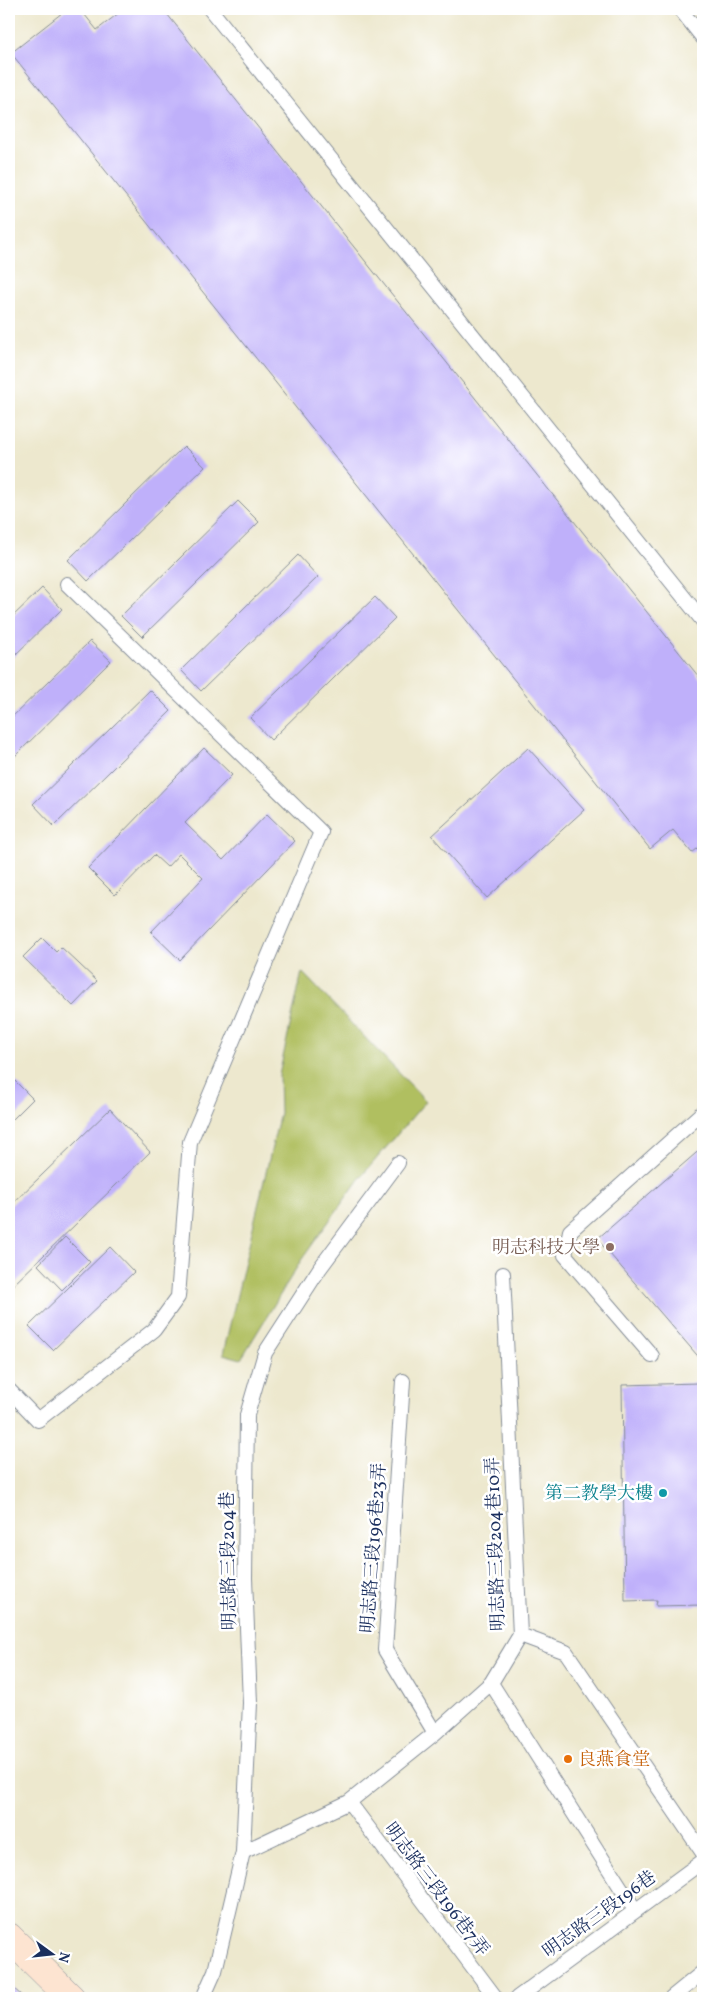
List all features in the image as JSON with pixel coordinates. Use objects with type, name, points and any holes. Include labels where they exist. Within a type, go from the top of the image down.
[{"type":"main road","points":[[9,1937],[71,1998]]},
{"type":"lane","points":[[210,9],[703,621]]},
{"type":"lane","points":[[680,9],[703,38]]},
{"type":"lane","points":[[9,1390],[38,1420],[154,1330],[178,1296],[190,1142],[321,832],[67,584]]},
{"type":"lane","points":[[652,1356],[565,1255],[570,1231],[703,1112]]},
{"type":"lane","name":"明志路三段204巷","points":[[203,1998],[215,1971],[243,1852],[250,1703],[245,1578],[246,1415],[265,1353],[320,1268],[398,1163]]},
{"type":"lane","name":"明志路三段204巷10弄","points":[[243,1852],[349,1802],[435,1733],[491,1683],[520,1635],[503,1274]]},
{"type":"lane","name":"明志路三段196巷23弄","points":[[403,1381],[385,1650],[435,1733]]},
{"type":"lane","points":[[520,1635],[566,1652],[703,1853]]},
{"type":"lane","points":[[491,1683],[635,1910]]},
{"type":"lane","name":"明志路三段196巷7弄","points":[[349,1802],[496,1998]]},
{"type":"lane","name":"明志路三段196巷","points":[[517,1998],[703,1861]]},
{"type":"lane","points":[[671,1998],[703,1972]]},
{"type":"green space","points":[[302,972],[426,1101],[360,1178],[302,1259],[241,1359],[223,1354],[280,1113],[279,1075]]},
{"type":"building","points":[[67,9],[80,9],[97,30],[124,9],[163,9],[703,682],[703,844],[692,853],[673,830],[650,849],[11,53]]},
{"type":"building","points":[[184,446],[205,467],[88,581],[68,560]]},
{"type":"building","points":[[238,501],[259,522],[142,637],[121,616]]},
{"type":"building","points":[[298,555],[318,577],[201,691],[181,670]]},
{"type":"building","points":[[42,588],[62,609],[9,661],[9,620]]},
{"type":"building","points":[[375,597],[395,618],[271,740],[250,718]]},
{"type":"building","points":[[90,641],[111,661],[9,762],[9,720]]},
{"type":"building","points":[[150,690],[171,711],[54,826],[33,804]]},
{"type":"building","points":[[204,748],[232,775],[185,823],[223,860],[267,814],[295,841],[180,960],[151,932],[203,878],[179,854],[167,867],[154,855],[115,895],[88,868]]},
{"type":"building","points":[[528,748],[584,810],[487,898],[432,836]]},
{"type":"building","points":[[42,938],[56,952],[61,947],[97,981],[73,1006],[23,957]]},
{"type":"building","points":[[9,1075],[33,1099],[9,1123]]},
{"type":"building","points":[[110,1109],[150,1152],[9,1289],[9,1207]]},
{"type":"building","points":[[703,1147],[703,1362],[597,1239]]},
{"type":"building","points":[[65,1237],[90,1262],[62,1290],[38,1265]]},
{"type":"building","points":[[110,1247],[134,1272],[53,1350],[29,1326]]},
{"type":"building","name":"第二教學大樓","points":[[703,1379],[703,1605],[656,1606],[657,1600],[625,1601],[622,1385],[699,1383]]},
{"type":"building","points":[[9,1984],[24,1998],[9,1998]]},
{"type":"place","name":"明志科技大學","points":[[610,1247]]},
{"type":"place","name":"第二教學大樓","points":[[663,1493]]},
{"type":"place","name":"良燕食堂","points":[[568,1759]]}]
